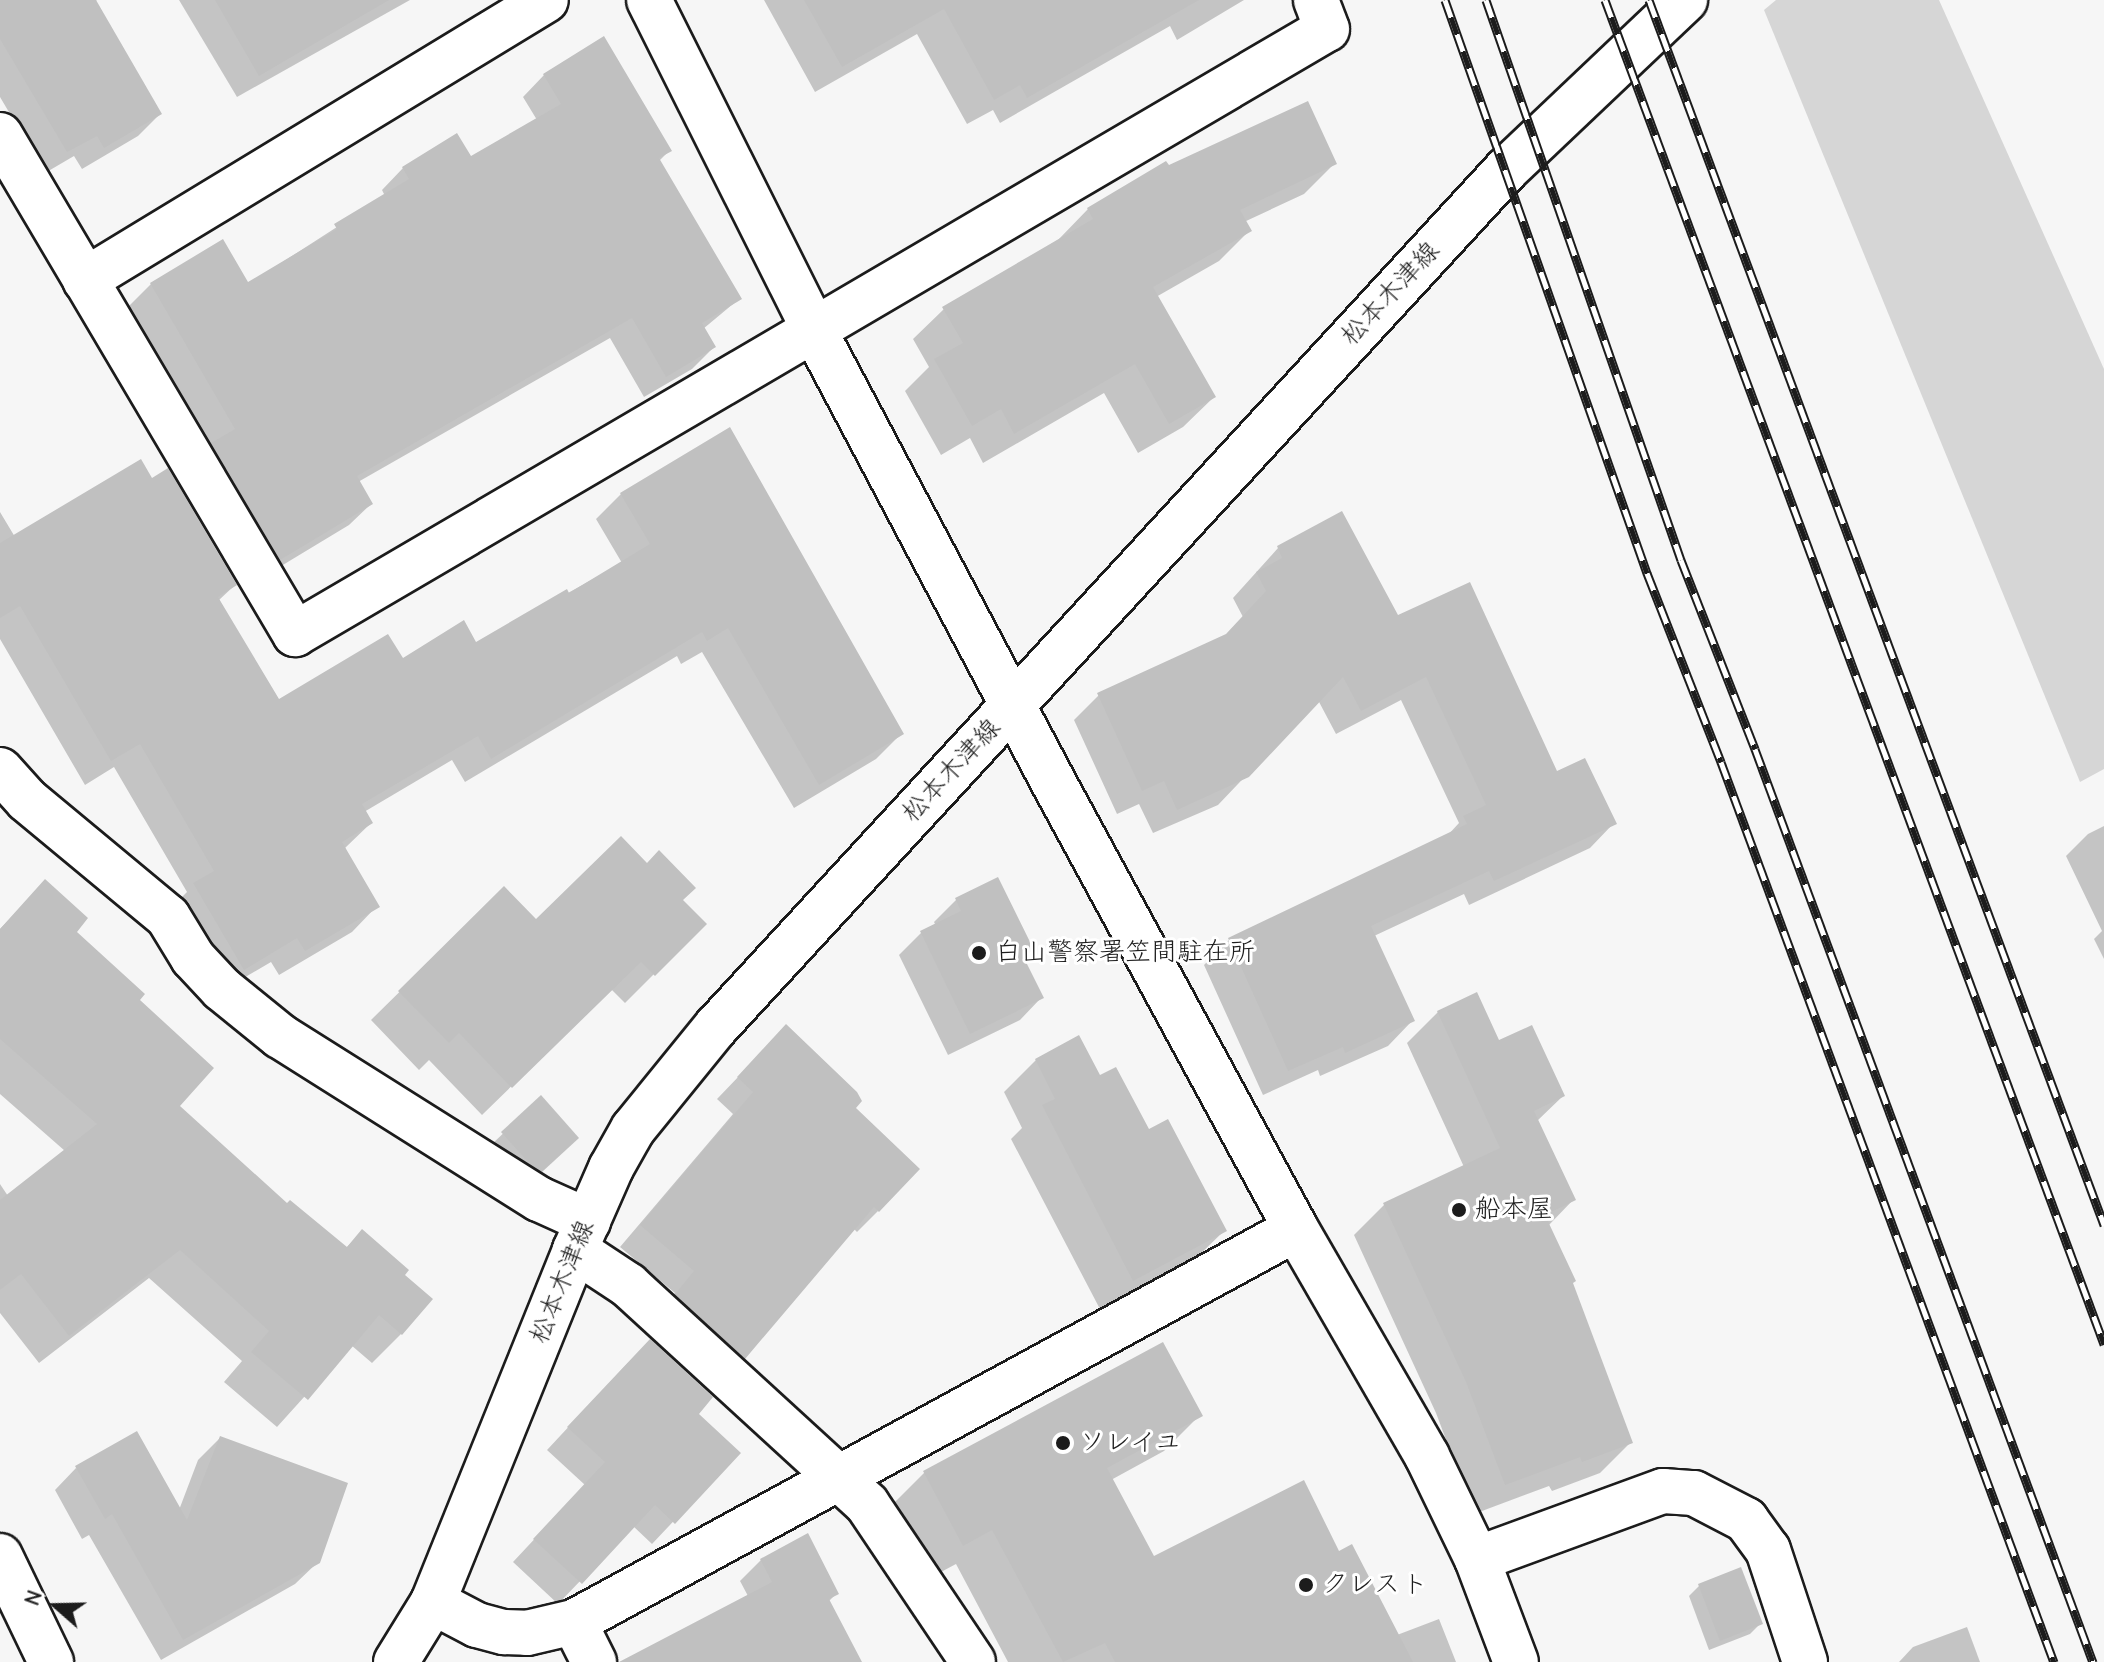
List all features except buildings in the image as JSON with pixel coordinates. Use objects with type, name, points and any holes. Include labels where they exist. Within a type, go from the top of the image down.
[{"type":"street","points":[[85,280],[546,0]]},
{"type":"street","points":[[649,0],[814,330],[1013,705],[1296,1229],[1427,1456],[1477,1559],[1516,1662]]},
{"type":"street","points":[[0,135],[295,634],[1327,29],[1316,0]]},
{"type":"street","name":"松本木津線","points":[[396,1662],[433,1602],[582,1236],[611,1168],[633,1129],[687,1061],[1506,170],[1685,0]]},
{"type":"street","points":[[0,770],[27,800],[168,917],[193,958],[222,989],[280,1036],[539,1199],[582,1236],[628,1285],[867,1504],[973,1662]]},
{"type":"street","points":[[433,1602],[477,1625],[504,1632],[527,1633],[574,1622],[1296,1229]]},
{"type":"street","points":[[1477,1559],[1663,1491],[1694,1493],[1746,1520],[1768,1550],[1805,1662]]},
{"type":"street","points":[[0,1556],[51,1662]]},
{"type":"street","points":[[574,1622],[594,1662]]},
{"type":"shaded area","points":[[1776,0],[1939,0],[2104,369],[2104,769],[2080,782],[1764,10]]},
{"type":"railway","points":[[1445,0],[1647,573],[1721,762],[2054,1662]]},
{"type":"railway","points":[[1486,0],[1681,560],[1755,749],[2093,1662]]},
{"type":"railway","points":[[1605,0],[2104,1344]]},
{"type":"railway","points":[[1649,0],[2104,1225]]},
{"type":"place","name":"白山警察署笠間駐在所","points":[[979,953]]},
{"type":"place","name":"船本屋","points":[[1459,1210]]},
{"type":"place","name":"ソレイユ","points":[[1063,1443]]},
{"type":"place","name":"クレスト","points":[[1306,1585]]}]
